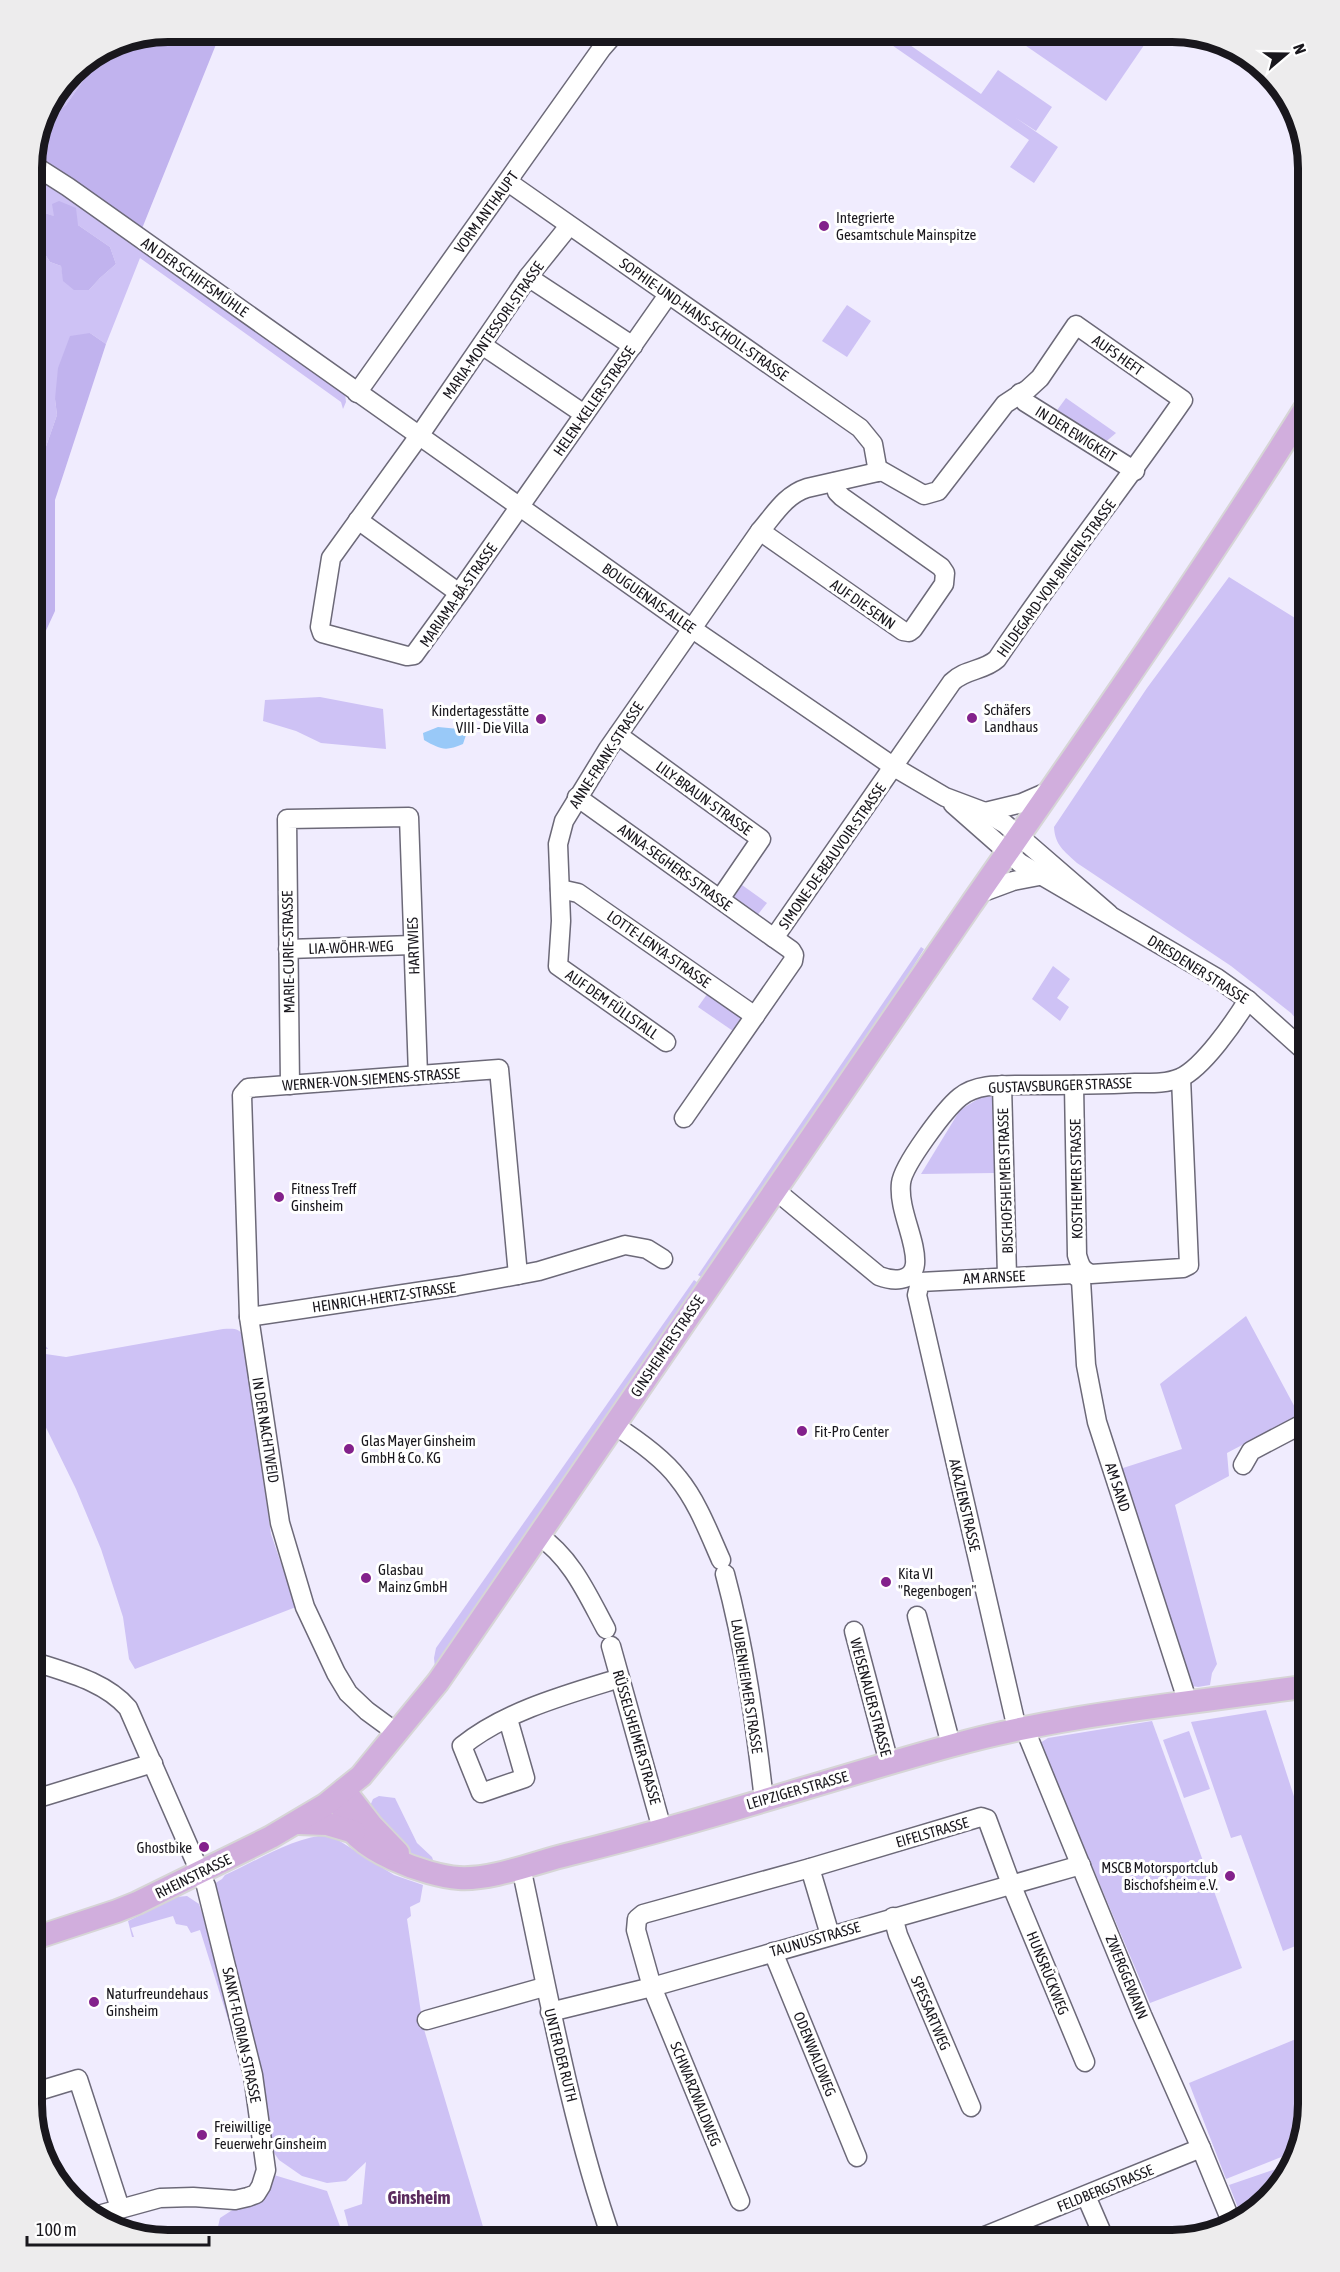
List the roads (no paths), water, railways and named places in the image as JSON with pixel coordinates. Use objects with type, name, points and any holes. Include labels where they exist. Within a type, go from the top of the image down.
[{"type":"main road","name":"GINSHEIMER STRASSE","points":[[344,1790],[361,1776],[438,1682],[978,894],[1052,790],[1250,497],[1298,420]]},
{"type":"main road","name":"LEIPZIGER STRASSE","points":[[354,1832],[363,1841],[388,1857],[441,1875],[459,1878],[482,1876],[662,1829],[1021,1728],[1298,1687]]},
{"type":"main road","name":"LEIPZIGER STRASSE","points":[[344,1790],[372,1826],[410,1864]]},
{"type":"main road","name":"RHEINSTRASSE","points":[[42,1936],[117,1911],[201,1872],[297,1823],[344,1790]]},
{"type":"main road","points":[[344,1790],[344,1816],[354,1832]]},
{"type":"main road","points":[[297,1823],[327,1824],[354,1832]]},
{"type":"street","name":"VORM ANTHAUPT","points":[[357,393],[609,42]]},
{"type":"street","name":"AN DER SCHIFFSMÜHLE","points":[[42,170],[357,393]]},
{"type":"street","name":"SOPHIE-UND-HANS-SCHOLL-STRASSE","points":[[508,183],[860,428],[873,444],[878,472]]},
{"type":"street","name":"MARIA-MONTESSORI-STRASSE","points":[[419,436],[528,277],[569,226]]},
{"type":"street","points":[[528,277],[633,345]]},
{"type":"street","name":"HELEN-KELLER-STRASSE","points":[[520,507],[668,294]]},
{"type":"street","name":"AUFS HEFT","points":[[1020,393],[1040,378],[1076,326],[1184,399]]},
{"type":"street","points":[[482,345],[584,414]]},
{"type":"street","name":"BOUGUENAIS-ALLEE","points":[[357,393],[692,628],[1013,844]]},
{"type":"street","points":[[878,472],[885,472],[924,495],[938,490],[1005,404],[1020,393]]},
{"type":"street","name":"IN DER EWIGKEIT","points":[[1020,393],[1025,402],[1134,471]]},
{"type":"street","name":"HILDEGARD-VON-BINGEN-STRASSE","points":[[894,766],[953,681],[964,674],[986,668],[997,660],[1184,399]]},
{"type":"street","name":"MARIAMA-BÂ-STRASSE","points":[[419,436],[331,558],[320,627],[322,633],[407,656],[414,655],[520,507]]},
{"type":"street","name":"ANNE-FRANK-STRASSE","points":[[558,966],[561,921],[558,844],[564,821],[577,797],[760,531],[788,498],[797,491],[878,472]]},
{"type":"street","name":"AUF DIE SENN","points":[[760,531],[903,631],[909,632],[944,584],[945,573],[941,567],[842,497],[837,492],[835,482]]},
{"type":"street","points":[[358,520],[459,593]]},
{"type":"street","name":"LILY-BRAUN-STRASSE","points":[[618,735],[761,839],[720,899]]},
{"type":"street","name":"SIMONE-DE-BEAUVOIR-STRASSE","points":[[684,1118],[793,961],[794,955],[791,950],[774,938],[894,766]]},
{"type":"street","points":[[985,812],[1022,803],[1052,790]]},
{"type":"street","name":"ANNA-SEGHERS-STRASSE","points":[[577,797],[774,938]]},
{"type":"street","name":"BOUGUENAIS-ALLEE","points":[[945,797],[985,812],[1013,844]]},
{"type":"street","name":"MARIE-CURIE-STRASSE","points":[[290,1085],[287,819],[409,817]]},
{"type":"street","name":"HARTWIES","points":[[409,817],[418,1076]]},
{"type":"street","name":"DRESDENER STRASSE","points":[[1013,844],[1040,876],[1205,971],[1248,1000],[1298,1045]]},
{"type":"street","name":"DRESDENER STRASSE","points":[[1013,844],[1109,914]]},
{"type":"street","points":[[978,894],[1013,881],[1040,876]]},
{"type":"street","name":"LOTTE-LENYA-STRASSE","points":[[560,889],[578,893],[755,1016]]},
{"type":"street","name":"LIA-WÖHR-WEG","points":[[288,949],[413,945]]},
{"type":"street","name":"AUF DEM FÜLLSTALL","points":[[558,966],[666,1042]]},
{"type":"street","points":[[1181,1078],[1198,1065],[1238,1017],[1248,1000]]},
{"type":"street","name":"WERNER-VON-SIEMENS-STRASSE","points":[[244,1090],[499,1069],[518,1275]]},
{"type":"street","name":"GUSTAVSBURGER STRASSE","points":[[915,1278],[915,1263],[902,1205],[901,1182],[906,1169],[946,1109],[961,1096],[973,1089],[1002,1085],[1170,1082],[1181,1078]]},
{"type":"street","name":"AM ARNSEE","points":[[915,1278],[1075,1272],[1091,1274],[1183,1268],[1190,1265],[1181,1078]]},
{"type":"street","name":"BISCHOFSHEIMER STRASSE","points":[[1002,1085],[1007,1276]]},
{"type":"street","name":"KOSTHEIMER STRASSE","points":[[1074,1085],[1077,1255],[1075,1272]]},
{"type":"street","name":"IN DER NACHTWEID","points":[[244,1090],[242,1095],[249,1317],[280,1523],[305,1607],[348,1693],[367,1711],[397,1733]]},
{"type":"street","points":[[775,1190],[879,1276],[889,1280],[915,1278]]},
{"type":"street","name":"HEINRICH-HERTZ-STRASSE","points":[[249,1317],[457,1286],[539,1271],[625,1245],[647,1249],[663,1259]]},
{"type":"street","name":"AM SAND","points":[[1075,1272],[1082,1284],[1086,1365],[1097,1422],[1188,1703]]},
{"type":"street","name":"AKAZIENSTRASSE","points":[[915,1278],[917,1295],[1021,1728]]},
{"type":"street","name":"LAUBENHEIMER STRASSE","points":[[614,1425],[654,1454],[679,1478],[704,1521],[723,1567],[736,1613],[753,1704],[764,1800]]},
{"type":"street","points":[[1243,1465],[1251,1451],[1298,1426]]},
{"type":"street","name":"RÜSSELSHEIMER STRASSE","points":[[538,1536],[560,1555],[578,1577],[608,1638],[662,1829]]},
{"type":"street","points":[[917,1616],[951,1746]]},
{"type":"street","name":"WEISENAUER STRASSE","points":[[854,1631],[889,1764]]},
{"type":"street","points":[[42,1664],[78,1676],[120,1698],[128,1708],[201,1872]]},
{"type":"street","points":[[508,1719],[560,1696],[620,1678]]},
{"type":"street","name":"ZWERGGEWANN","points":[[1021,1728],[1229,2216]]},
{"type":"street","points":[[42,1797],[153,1763]]},
{"type":"street","name":"EIFELSTRASSE","points":[[652,1987],[636,1930],[637,1919],[643,1914],[810,1868],[981,1817],[987,1819],[1011,1884]]},
{"type":"street","name":"TAUNUSSTRASSE","points":[[550,2012],[652,1987],[1081,1865]]},
{"type":"street","name":"UNTER DER RUTH","points":[[521,1867],[550,2012],[588,2165],[609,2230]]},
{"type":"street","points":[[810,1868],[830,1935]]},
{"type":"street","name":"SANKT-FLORIAN-STRASSE","points":[[120,2208],[160,2198],[193,2197],[235,2200],[256,2194],[266,2170],[253,2075],[235,1997],[201,1872]]},
{"type":"street","name":"HUNSRÜCKWEG","points":[[1011,1884],[1085,2062]]},
{"type":"street","name":"SPESSARTWEG","points":[[893,1917],[898,1935],[970,2107]]},
{"type":"street","name":"ODENWALDWEG","points":[[773,1952],[857,2157]]},
{"type":"street","points":[[427,2020],[544,1987]]},
{"type":"street","name":"SCHWARZWALDWEG","points":[[652,1987],[740,2201]]},
{"type":"street","points":[[42,2090],[78,2079],[120,2208],[105,2213]]},
{"type":"street","name":"FELDBERGSTRASSE","points":[[1000,2230],[1201,2148]]},
{"type":"street","points":[[1086,2196],[1100,2230]]},
{"type":"water","points":[[438,727],[459,729],[466,735],[463,744],[443,748],[424,740],[423,733]]},
{"type":"place","name":"Integrierte Gesamtschule Mainspitze","points":[[824,226]]},
{"type":"place","name":"Schäfers Landhaus","points":[[972,718]]},
{"type":"place","name":"Kindertagesstätte VIII - Die Villa","points":[[541,719]]},
{"type":"place","name":"Fitness Treff Ginsheim","points":[[279,1197]]},
{"type":"place","name":"Fit-Pro Center","points":[[802,1431]]},
{"type":"place","name":"Glas Mayer Ginsheim GmbH & Co. KG","points":[[349,1449]]},
{"type":"place","name":"Glasbau Mainz GmbH","points":[[366,1578]]},
{"type":"place","name":"Kita VI \"Regenbogen\"","points":[[886,1582]]},
{"type":"place","name":"Ghostbike","points":[[204,1847]]},
{"type":"place","name":"MSCB Motorsportclub Bischofsheim e.V.","points":[[1230,1876]]},
{"type":"place","name":"Naturfreundehaus Ginsheim","points":[[94,2002]]},
{"type":"place","name":"Freiwillige Feuerwehr Ginsheim","points":[[202,2135]]},
{"type":"district","name":"Ginsheim","points":[[419,2197]]}]
